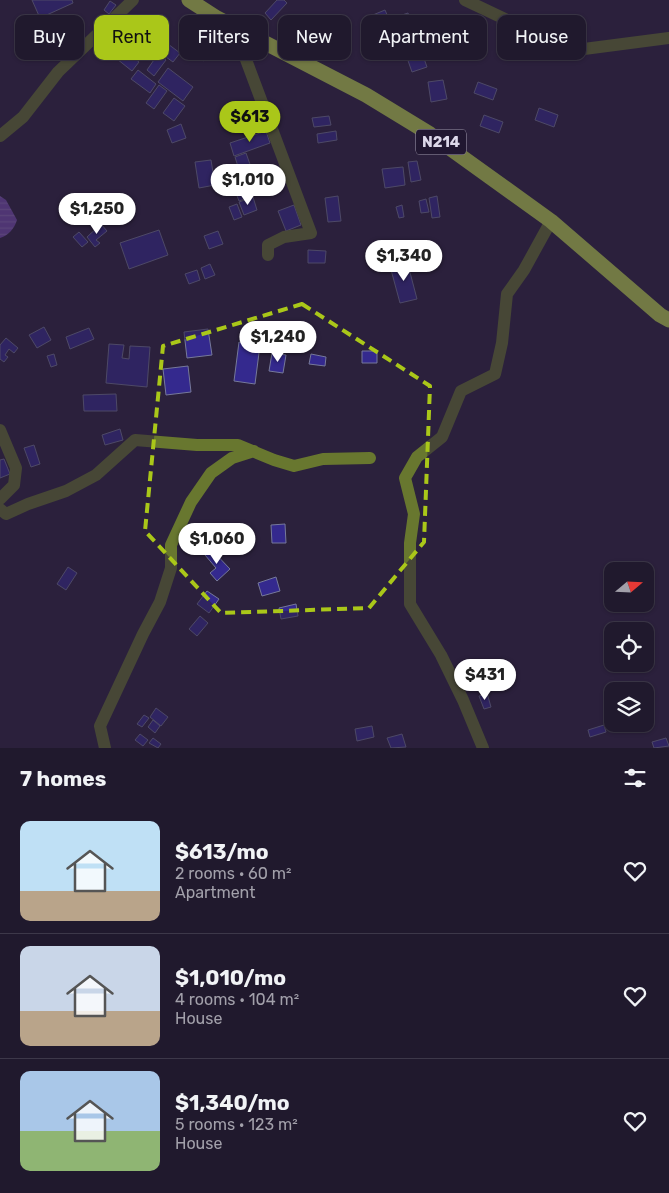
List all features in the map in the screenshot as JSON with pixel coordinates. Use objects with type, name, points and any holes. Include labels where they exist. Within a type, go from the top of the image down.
[{"type":"highway","name":"N214","points":[[189,0],[212,15]]},
{"type":"highway","name":"N214","points":[[268,44],[366,95],[430,134],[551,221],[660,315],[669,320]]},
{"type":"street","points":[[0,136],[23,117],[58,72],[134,0]]},
{"type":"street","points":[[465,0],[566,48],[584,50],[669,38]]},
{"type":"street","points":[[246,60],[311,233],[284,237],[268,245],[268,254]]},
{"type":"street","points":[[484,748],[464,700],[441,655],[410,604],[410,543],[414,514],[405,478],[417,457],[442,437],[461,391],[494,374],[502,344],[508,294],[524,270],[551,221]]},
{"type":"street","points":[[0,430],[16,468],[14,485],[0,499]]},
{"type":"street","points":[[0,509],[6,514],[28,504],[66,492],[96,475],[135,440],[197,445],[238,445],[294,466],[323,459],[370,458]]},
{"type":"street","points":[[104,748],[100,726],[142,634],[160,602],[171,568],[171,545],[192,502],[211,473],[232,458],[254,451]]},
{"type":"highlighted area","points":[[302,304],[430,386],[424,542],[369,608],[221,613],[145,531],[163,346]]},
{"type":"shaded area","points":[[0,196],[6,200],[17,220],[11,231],[0,238]]},
{"type":"building","points":[[32,0],[72,0],[73,3],[47,15],[39,15]]},
{"type":"building","points":[[277,0],[284,0],[287,3],[271,20],[265,13]]},
{"type":"building","points":[[110,1],[116,5],[109,14],[104,10]]},
{"type":"building","points":[[385,10],[387,15],[373,15]]},
{"type":"building","points":[[169,45],[179,52],[173,62],[169,59]]},
{"type":"building","points":[[118,60],[136,60],[139,62],[132,71]]},
{"type":"building","points":[[154,60],[166,60],[154,76],[147,70]]},
{"type":"building","points":[[408,60],[425,60],[427,67],[412,72]]},
{"type":"building","points":[[168,68],[193,87],[183,101],[158,82]]},
{"type":"building","points":[[138,70],[156,84],[150,93],[131,79]]},
{"type":"building","points":[[443,80],[447,99],[431,102],[428,82]]},
{"type":"building","points":[[478,82],[497,89],[493,100],[474,93]]},
{"type":"building","points":[[159,85],[167,91],[154,109],[146,103]]},
{"type":"building","points":[[174,98],[185,106],[174,121],[163,113]]},
{"type":"building","points":[[539,108],[558,115],[554,127],[535,120]]},
{"type":"building","points":[[484,115],[503,122],[499,133],[480,126]]},
{"type":"building","points":[[329,116],[331,125],[314,127],[312,118]]},
{"type":"building","points":[[181,124],[186,138],[172,143],[167,130]]},
{"type":"building","points":[[266,131],[270,143],[234,156],[230,143]]},
{"type":"building","points":[[336,131],[337,140],[318,143],[317,134]]},
{"type":"building","points":[[246,153],[252,170],[240,173],[235,157]]},
{"type":"building","points":[[211,160],[215,185],[199,188],[195,162]]},
{"type":"building","points":[[417,161],[421,180],[411,182],[408,162]]},
{"type":"building","points":[[403,167],[405,185],[385,188],[382,169]]},
{"type":"building","points":[[242,182],[247,198],[239,201],[233,185]]},
{"type":"building","points":[[338,196],[341,221],[328,222],[325,198]]},
{"type":"building","points":[[437,196],[440,217],[432,218],[429,198]]},
{"type":"building","points":[[253,197],[257,210],[244,215],[239,202]]},
{"type":"building","points":[[426,199],[429,212],[421,213],[419,201]]},
{"type":"building","points":[[237,204],[242,217],[234,220],[229,207]]},
{"type":"building","points":[[294,205],[301,225],[286,231],[278,211]]},
{"type":"building","points":[[402,205],[404,217],[399,218],[396,207]]},
{"type":"building","points":[[101,224],[107,231],[96,240],[100,243],[95,247],[87,237]]},
{"type":"building","points":[[159,230],[168,255],[129,269],[120,243]]},
{"type":"building","points":[[218,231],[223,244],[209,249],[204,236]]},
{"type":"building","points":[[79,232],[88,242],[82,247],[73,237]]},
{"type":"building","points":[[308,250],[326,251],[325,263],[308,263]]},
{"type":"building","points":[[407,261],[417,299],[400,303],[390,266]]},
{"type":"building","points":[[210,264],[215,275],[205,279],[201,268]]},
{"type":"building","points":[[197,270],[200,280],[189,284],[185,274]]},
{"type":"building","points":[[44,327],[51,340],[37,348],[29,335]]},
{"type":"building","points":[[89,328],[94,339],[70,349],[66,337]]},
{"type":"building","points":[[208,329],[212,355],[187,358],[184,332]]},
{"type":"building","points":[[6,338],[18,348],[14,353],[9,349],[5,355],[8,357],[4,362],[0,359],[0,345]]},
{"type":"building","points":[[239,342],[260,345],[255,384],[234,381]]},
{"type":"building","points":[[109,344],[124,345],[122,358],[129,359],[130,346],[150,347],[147,387],[106,383]]},
{"type":"building","points":[[362,351],[377,351],[377,363],[362,363]]},
{"type":"building","points":[[272,353],[286,355],[283,373],[269,371]]},
{"type":"building","points":[[54,354],[57,365],[51,367],[47,356]]},
{"type":"building","points":[[311,354],[326,357],[325,366],[309,364]]},
{"type":"building","points":[[188,366],[191,392],[166,395],[163,369]]},
{"type":"building","points":[[116,394],[117,411],[84,411],[83,395]]},
{"type":"building","points":[[120,429],[123,440],[105,445],[102,435]]},
{"type":"building","points":[[34,445],[40,464],[31,467],[24,448]]},
{"type":"building","points":[[4,459],[10,474],[0,478],[0,460]]},
{"type":"building","points":[[285,524],[286,543],[272,543],[271,525]]},
{"type":"building","points":[[206,534],[211,544],[195,552],[190,542]]},
{"type":"building","points":[[211,549],[230,569],[217,581],[210,573],[216,568],[205,555]]},
{"type":"building","points":[[68,567],[77,573],[66,590],[57,584]]},
{"type":"building","points":[[276,577],[280,591],[262,596],[258,583]]},
{"type":"building","points":[[207,591],[219,599],[209,613],[197,604]]},
{"type":"building","points":[[296,604],[298,616],[281,619],[279,608]]},
{"type":"building","points":[[200,616],[208,623],[197,636],[189,629]]},
{"type":"building","points":[[487,693],[491,707],[484,709],[479,696]]},
{"type":"building","points":[[156,708],[168,717],[161,726],[150,717]]},
{"type":"building","points":[[144,715],[149,718],[142,727],[137,724]]},
{"type":"building","points":[[153,720],[160,726],[155,733],[148,727]]},
{"type":"building","points":[[604,725],[604,732],[606,732],[590,737],[588,730]]},
{"type":"building","points":[[372,726],[374,737],[357,741],[355,729]]},
{"type":"building","points":[[140,734],[148,740],[143,746],[135,740]]},
{"type":"building","points":[[402,734],[406,747],[391,748],[387,738]]},
{"type":"building","points":[[153,738],[161,744],[158,748],[149,743]]},
{"type":"building","points":[[666,738],[669,746],[654,748],[652,742]]}]
